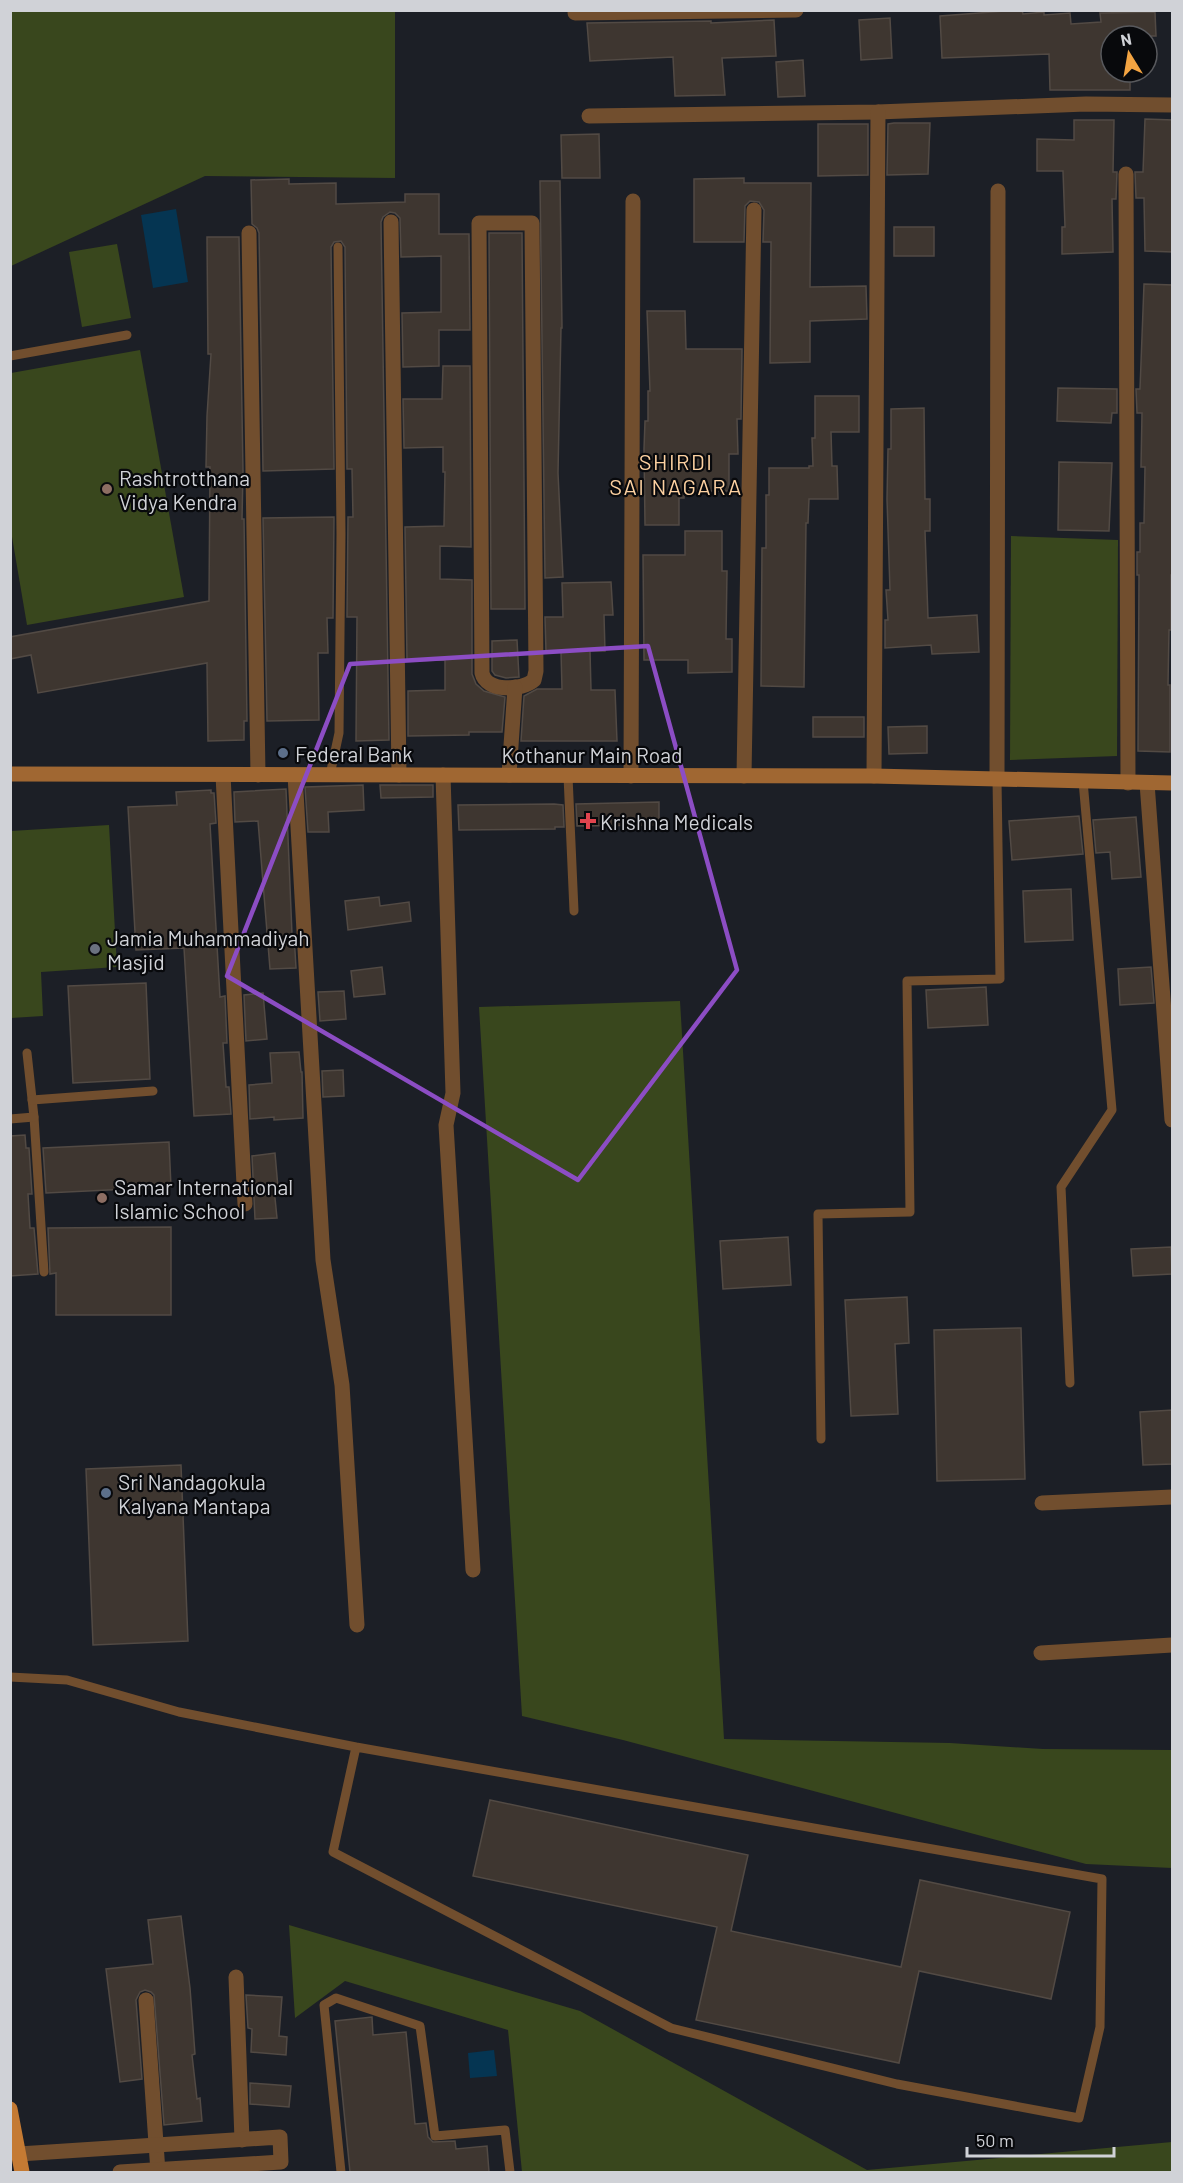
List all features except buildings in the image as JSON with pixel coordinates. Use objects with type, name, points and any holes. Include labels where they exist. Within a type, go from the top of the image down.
[{"type":"main road","name":"Kothanur Main Road","points":[[10,774],[874,776],[1173,783]]},
{"type":"main road","points":[[10,2109],[22,2172]]},
{"type":"street","points":[[575,13],[796,10]]},
{"type":"street","points":[[589,116],[878,112],[1086,104],[1173,105]]},
{"type":"street","points":[[874,776],[878,112]]},
{"type":"street","points":[[1126,174],[1128,783]]},
{"type":"street","points":[[997,779],[998,191]]},
{"type":"street","points":[[632,776],[633,201]]},
{"type":"street","points":[[744,776],[754,210]]},
{"type":"street","points":[[391,222],[399,775]]},
{"type":"street","points":[[479,223],[532,223],[536,671],[534,680],[530,684],[515,687],[489,684],[484,680],[482,673],[479,223]]},
{"type":"street","points":[[249,232],[258,775]]},
{"type":"street","points":[[510,775],[515,687]]},
{"type":"street","points":[[223,775],[245,1204]]},
{"type":"street","points":[[295,775],[322,1260],[342,1384],[357,1625]]},
{"type":"street","points":[[443,775],[453,1093],[446,1125],[473,1570]]},
{"type":"street","points":[[1147,783],[1173,1120]]},
{"type":"street","points":[[1042,1503],[1173,1497]]},
{"type":"street","points":[[1041,1653],[1173,1645]]},
{"type":"street","points":[[236,1977],[242,2140]]},
{"type":"street","points":[[146,2000],[158,2171]]},
{"type":"street","points":[[19,2154],[280,2137],[281,2162],[245,2168],[120,2172]]},
{"type":"lane","points":[[330,775],[339,733],[341,534],[338,247]]},
{"type":"lane","points":[[10,356],[127,334]]},
{"type":"lane","points":[[568,776],[574,911]]},
{"type":"lane","points":[[821,1439],[818,1214],[910,1212],[907,981],[1000,979],[997,779]]},
{"type":"lane","points":[[1070,1383],[1061,1187],[1112,1110],[1083,782]]},
{"type":"lane","points":[[27,1053],[34,1117],[44,1272]]},
{"type":"lane","points":[[32,1100],[153,1091]]},
{"type":"lane","points":[[10,1119],[34,1117]]},
{"type":"lane","points":[[10,1677],[66,1680],[179,1712],[356,1747],[1102,1879],[1100,2027],[1080,2118],[897,2084],[671,2028],[333,1852],[356,1747]]},
{"type":"lane","points":[[341,2172],[324,2005],[336,1998],[420,2026],[435,2136],[505,2130],[510,2172]]},
{"type":"highlighted area","points":[[648,646],[737,970],[578,1180],[227,976],[350,664]]},
{"type":"green space","points":[[10,11],[395,11],[395,178],[205,176],[11,266]]},
{"type":"green space","points":[[117,244],[131,318],[82,327],[69,252]]},
{"type":"green space","points":[[140,350],[184,597],[27,625],[11,531],[11,373]]},
{"type":"green space","points":[[1011,536],[1118,540],[1117,756],[1010,760]]},
{"type":"green space","points":[[109,825],[117,967],[41,972],[43,1016],[11,1018],[11,831]]},
{"type":"green space","points":[[680,1001],[724,1739],[950,1743],[1043,1749],[1172,1750],[1172,1868],[1086,1864],[623,1740],[522,1716],[479,1007]]},
{"type":"green space","points":[[289,1925],[580,2011],[867,2170],[1172,2142],[1172,2172],[522,2172],[508,2030],[345,1981],[295,2018]]},
{"type":"water","points":[[176,209],[188,282],[153,288],[141,215]]},
{"type":"water","points":[[494,2050],[497,2076],[470,2078],[468,2053]]},
{"type":"place","name":"Rashtrotthana Vidya Kendra","points":[[107,489]]},
{"type":"place","name":"Federal Bank","points":[[283,753]]},
{"type":"place","name":"Krishna Medicals","points":[[588,821]]},
{"type":"place","name":"Jamia Muhammadiyah Masjid","points":[[95,949]]},
{"type":"place","name":"Samar International Islamic School","points":[[102,1198]]},
{"type":"place","name":"Sri Nandagokula Kalyana Mantapa","points":[[106,1493]]},
{"type":"district","name":"SHIRDI SAI NAGARA","points":[[676,474]]}]
